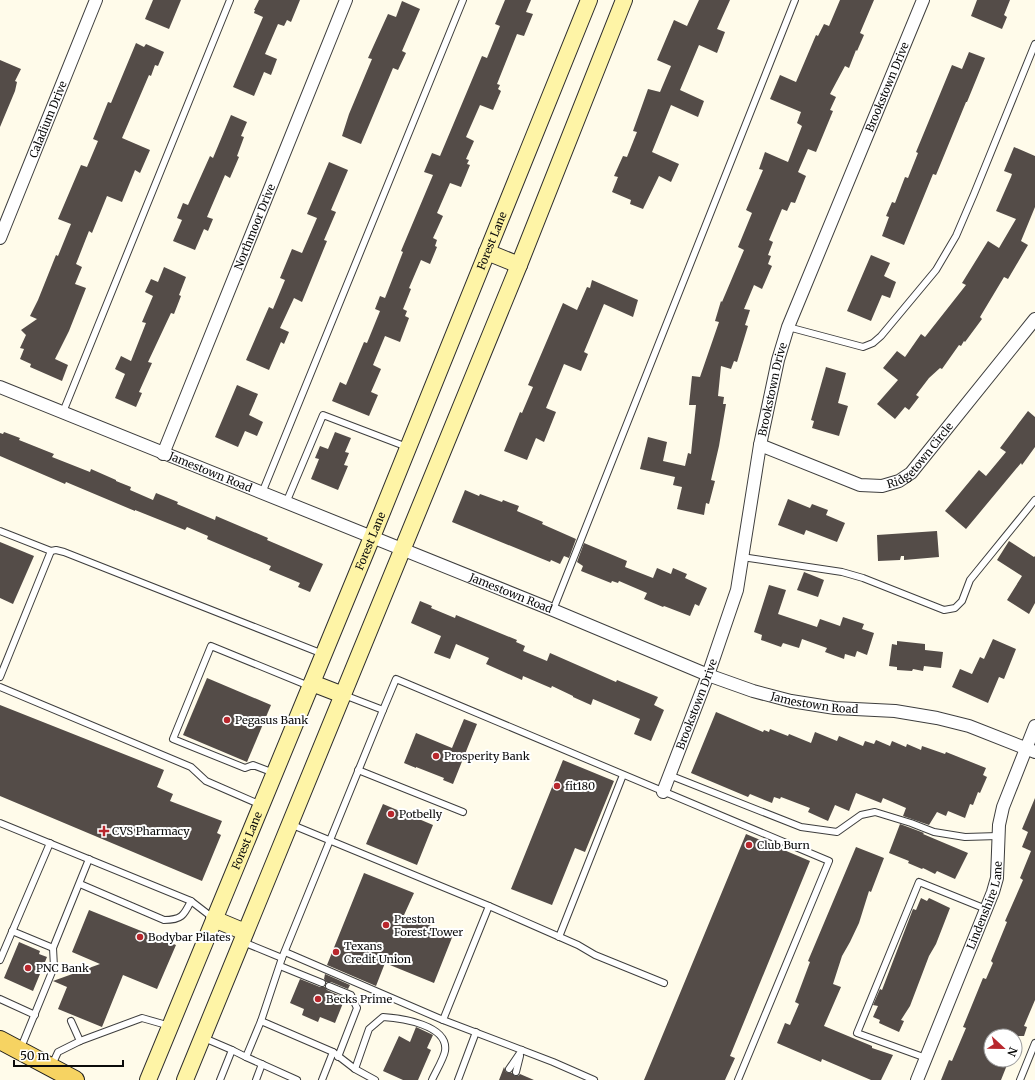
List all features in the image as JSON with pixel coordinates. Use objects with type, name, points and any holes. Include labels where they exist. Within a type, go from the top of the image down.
[{"type":"main road","name":"Forest Lane","points":[[148,1080],[372,537],[589,0]]},
{"type":"main road","points":[[186,1080],[519,265],[624,0]]},
{"type":"main road","points":[[487,252],[519,265]]},
{"type":"main road","points":[[311,684],[343,695]]},
{"type":"main road","points":[[214,918],[244,937]]},
{"type":"main road","points":[[0,1040],[75,1080]]},
{"type":"street","name":"Caladium Drive","points":[[0,238],[96,0]]},
{"type":"street","name":"Northmoor Drive","points":[[163,454],[346,0]]},
{"type":"street","name":"Brookstown Drive","points":[[663,792],[708,675],[736,590],[760,445],[778,360],[788,327],[923,0]]},
{"type":"street","name":"Ridgetown Circle","points":[[760,445],[860,485],[882,486],[899,481],[911,473],[1035,319]]},
{"type":"street","name":"Jamestown Road","points":[[0,387],[553,610],[708,675],[753,691],[791,701],[835,708],[895,711],[937,718],[969,726],[1030,750]]},
{"type":"street","name":"Lindenshire Lane","points":[[917,1080],[997,878],[998,836],[1003,808],[1030,750],[1035,726]]},
{"type":"lane","points":[[62,412],[230,0]]},
{"type":"lane","points":[[262,493],[463,0]]},
{"type":"lane","points":[[553,610],[795,0]]},
{"type":"lane","points":[[788,327],[863,347],[873,344],[881,336],[936,270],[956,236],[1035,44]]},
{"type":"lane","points":[[286,503],[323,415],[408,448]]},
{"type":"lane","points":[[742,556],[842,572],[862,578],[944,610],[949,610],[955,608],[962,601],[970,580],[1035,500]]},
{"type":"lane","points":[[0,531],[51,551],[56,550],[64,552],[323,654]]},
{"type":"lane","points":[[0,677],[51,551]]},
{"type":"lane","points":[[274,773],[253,765],[245,768],[173,739],[211,646],[311,684]]},
{"type":"lane","points":[[246,1057],[261,1021],[283,955],[396,679],[829,861],[738,1080]]},
{"type":"lane","points":[[0,686],[191,767],[206,781],[261,805]]},
{"type":"lane","points":[[343,695],[383,710]]},
{"type":"lane","points":[[358,770],[463,812]]},
{"type":"lane","points":[[559,937],[623,775]]},
{"type":"lane","points":[[669,775],[801,827],[837,832],[861,816],[875,812],[934,832],[965,837],[998,836]]},
{"type":"lane","points":[[0,823],[191,901],[214,918]]},
{"type":"lane","points":[[290,824],[489,906],[578,945],[595,955],[664,983]]},
{"type":"lane","points":[[0,960],[50,843]]},
{"type":"lane","points":[[20,1050],[54,967],[53,948],[89,859]]},
{"type":"lane","points":[[926,1058],[857,1033],[919,882],[986,909]]},
{"type":"lane","points":[[80,884],[164,920],[176,920],[184,914],[191,901]]},
{"type":"lane","points":[[443,1020],[489,906]]},
{"type":"lane","points":[[12,931],[53,948]]},
{"type":"lane","points":[[244,937],[283,955],[594,1080]]},
{"type":"lane","points":[[280,966],[322,983]]},
{"type":"lane","points":[[322,1080],[336,1055],[358,1008],[351,995],[329,986]]},
{"type":"lane","points":[[0,999],[35,1015]]},
{"type":"lane","points":[[355,1069],[370,1029],[383,1017],[403,1019],[435,1030],[444,1041],[445,1051],[432,1080]]},
{"type":"lane","points":[[51,1067],[58,1052],[80,1041],[142,1018],[170,1026]]},
{"type":"lane","points":[[71,1021],[80,1041]]},
{"type":"lane","points":[[261,1021],[336,1055],[355,1069],[375,1080]]},
{"type":"lane","points":[[458,1080],[476,1032]]},
{"type":"lane","points":[[202,1038],[297,1080]]},
{"type":"lane","points":[[1020,1080],[1035,1043]]},
{"type":"lane","points":[[220,1080],[232,1050]]},
{"type":"lane","points":[[509,1069],[522,1050]]},
{"type":"lane","points":[[516,1072],[522,1050]]},
{"type":"lane","points":[[256,1080],[262,1064]]},
{"type":"building","points":[[153,0],[181,0],[169,29],[145,19]]},
{"type":"building","points":[[259,0],[300,0],[291,22],[287,20],[284,26],[278,24],[265,54],[277,59],[271,75],[264,72],[254,96],[233,87],[263,17],[254,13]]},
{"type":"building","points":[[505,0],[531,0],[526,12],[533,14],[524,36],[517,34],[497,84],[500,85],[498,89],[501,91],[493,110],[480,105],[466,137],[474,141],[466,159],[469,160],[467,164],[470,165],[461,187],[450,183],[437,213],[443,216],[433,238],[437,240],[435,246],[437,247],[430,264],[421,260],[409,288],[411,289],[403,309],[407,311],[405,316],[409,318],[400,342],[385,336],[373,365],[381,369],[371,392],[378,395],[369,416],[332,401],[340,382],[346,385],[364,342],[367,343],[380,311],[375,309],[380,296],[385,298],[403,252],[401,251],[433,175],[424,172],[432,153],[440,156],[482,56],[487,58],[500,26],[495,24]]},
{"type":"building","points":[[699,0],[730,0],[717,29],[725,32],[717,53],[699,45],[680,90],[704,101],[698,117],[671,105],[652,152],[679,164],[671,182],[659,176],[643,209],[630,204],[631,200],[612,192],[618,177],[614,176],[623,156],[627,157],[637,132],[633,131],[648,89],[660,92],[671,66],[657,60],[674,20],[687,26]]},
{"type":"building","points":[[840,0],[874,0],[860,33],[864,35],[857,51],[856,50],[849,68],[845,66],[830,94],[836,97],[830,110],[833,111],[816,152],[808,149],[798,172],[806,176],[795,203],[791,202],[787,211],[782,209],[769,240],[773,242],[768,255],[771,256],[768,264],[772,266],[762,289],[754,285],[744,309],[750,310],[745,325],[748,326],[737,362],[734,361],[731,369],[721,366],[718,396],[724,397],[723,404],[726,404],[719,446],[711,480],[715,481],[709,504],[706,503],[704,515],[677,509],[682,487],[673,485],[675,477],[640,469],[648,437],[667,442],[663,461],[685,466],[688,453],[691,454],[696,405],[689,405],[692,376],[700,377],[719,322],[715,321],[721,301],[722,302],[744,250],[738,247],[752,213],[746,210],[763,170],[759,169],[765,152],[788,162],[802,126],[797,123],[801,112],[770,99],[780,75],[796,82],[816,35],[818,36],[824,24],[829,26]]},
{"type":"building","points":[[977,0],[1010,0],[1004,15],[1007,17],[1002,29],[971,16]]},
{"type":"building","points":[[402,1],[420,9],[402,51],[406,53],[398,70],[393,68],[361,144],[342,136],[349,114],[372,59],[368,58],[388,14],[396,17]]},
{"type":"building","points":[[136,43],[144,47],[146,44],[164,52],[158,66],[155,65],[151,76],[149,75],[122,138],[150,150],[140,173],[135,170],[122,202],[107,196],[92,233],[89,231],[76,264],[82,267],[75,284],[86,288],[69,331],[55,359],[68,365],[62,381],[30,367],[31,364],[20,359],[24,349],[20,348],[26,335],[21,330],[37,319],[30,316],[71,224],[58,219],[81,165],[87,167],[98,141],[93,139],[108,102],[111,103]]},
{"type":"building","points":[[969,52],[985,58],[936,175],[933,174],[904,245],[882,236],[889,217],[886,216],[892,202],[895,203],[905,177],[908,178],[918,153],[916,152],[952,65],[962,69]]},
{"type":"building","points":[[0,60],[21,69],[15,81],[17,82],[15,91],[0,127]]},
{"type":"building","points":[[231,115],[247,122],[241,136],[244,137],[237,156],[239,157],[230,178],[225,175],[207,217],[213,219],[208,231],[204,229],[195,250],[173,241],[182,220],[177,218],[183,203],[188,205],[210,156],[213,158]]},
{"type":"building","points":[[1014,147],[1035,156],[1035,207],[1021,241],[1028,245],[1008,279],[1004,277],[980,317],[982,319],[965,342],[964,341],[961,346],[959,345],[942,369],[940,368],[929,378],[916,395],[919,397],[909,410],[905,407],[895,419],[877,404],[898,380],[883,368],[897,351],[905,357],[921,334],[925,337],[966,285],[962,283],[988,241],[999,248],[1016,219],[996,211],[1012,174],[1004,171]]},
{"type":"building","points":[[329,162],[348,170],[331,210],[336,212],[324,240],[327,241],[302,302],[294,298],[280,328],[289,332],[284,344],[281,342],[269,370],[246,360],[269,307],[273,309],[285,280],[280,278],[292,249],[302,253],[317,218],[307,214]]},
{"type":"building","points":[[871,255],[890,263],[884,276],[896,282],[890,298],[882,295],[871,321],[847,311]]},
{"type":"building","points":[[164,267],[186,277],[174,314],[171,313],[148,362],[152,363],[139,392],[142,393],[136,407],[115,398],[125,374],[115,369],[121,356],[131,361],[146,323],[142,322],[153,296],[145,292],[151,279],[158,282]]},
{"type":"building","points":[[592,280],[638,300],[633,317],[604,304],[584,352],[588,354],[581,371],[564,364],[546,408],[556,412],[544,442],[536,438],[527,460],[504,451],[520,412],[522,413],[533,387],[528,385],[563,303],[577,310],[587,287],[590,288]]},
{"type":"building","points":[[826,367],[846,373],[838,403],[848,406],[839,436],[812,428],[814,421],[811,420]]},
{"type":"building","points":[[237,385],[258,394],[249,415],[263,422],[257,436],[245,431],[238,447],[215,437]]},
{"type":"building","points":[[1028,411],[1035,417],[1035,447],[1022,465],[1021,463],[966,529],[945,511],[979,470],[986,476],[1006,452],[1000,448]]},
{"type":"building","points":[[4,432],[20,438],[19,440],[54,454],[52,457],[90,472],[91,469],[116,480],[131,487],[130,490],[153,500],[156,493],[178,502],[177,504],[215,520],[216,516],[268,538],[267,540],[323,564],[310,592],[298,587],[300,583],[269,570],[271,566],[207,539],[208,536],[187,527],[185,530],[135,511],[66,482],[65,484],[0,456],[0,433],[3,434]]},
{"type":"building","points":[[335,432],[351,438],[345,452],[349,453],[344,465],[348,466],[338,490],[311,479],[319,459],[315,458],[320,446],[328,449]]},
{"type":"building","points":[[465,490],[479,496],[480,494],[519,506],[517,511],[543,522],[542,524],[576,539],[569,558],[564,556],[560,564],[551,560],[550,562],[452,522]]},
{"type":"building","points":[[788,499],[810,508],[812,504],[828,510],[826,515],[845,523],[837,542],[806,530],[804,535],[778,525]]},
{"type":"building","points":[[937,531],[939,557],[904,560],[904,556],[901,556],[900,560],[878,561],[877,535]]},
{"type":"building","points":[[1009,541],[1034,557],[1035,556],[1035,603],[1029,614],[1007,600],[1022,576],[997,560]]},
{"type":"building","points":[[0,542],[34,556],[13,604],[0,598]]},
{"type":"building","points":[[584,543],[627,561],[625,567],[653,578],[657,568],[671,574],[673,568],[687,574],[685,578],[707,588],[699,606],[695,604],[690,616],[644,599],[647,593],[619,581],[618,583],[612,581],[611,583],[581,571],[583,566],[577,562]]},
{"type":"building","points":[[804,572],[824,580],[818,597],[797,590]]},
{"type":"building","points":[[769,585],[786,590],[778,614],[817,627],[820,619],[840,626],[843,617],[864,624],[862,629],[874,633],[867,655],[857,651],[855,657],[845,654],[844,659],[825,652],[827,648],[802,639],[799,648],[783,643],[781,647],[761,640],[762,635],[754,632]]},
{"type":"building","points":[[420,601],[432,606],[431,608],[455,618],[456,615],[517,640],[516,642],[525,646],[523,651],[547,661],[550,653],[616,682],[617,680],[658,697],[654,705],[664,710],[651,741],[634,734],[640,719],[593,699],[591,705],[552,686],[551,688],[523,676],[522,680],[486,664],[489,658],[456,644],[450,659],[434,653],[441,636],[411,623]]},
{"type":"building","points":[[993,639],[1016,649],[1004,679],[999,677],[988,703],[952,687],[960,669],[972,674],[980,657],[984,659]]},
{"type":"building","points":[[897,641],[925,644],[925,650],[943,652],[941,668],[924,666],[923,671],[913,669],[912,671],[897,670],[897,667],[889,666],[892,644],[897,645]]},
{"type":"building","name":"Pegasus Bank","points":[[207,678],[271,705],[247,762],[183,735]]},
{"type":"building","points":[[0,705],[164,770],[157,787],[173,794],[170,801],[222,821],[217,833],[221,835],[202,881],[0,796]]},
{"type":"building","points":[[716,712],[763,732],[764,730],[769,732],[770,729],[788,736],[789,734],[811,743],[815,732],[837,741],[839,736],[863,746],[865,741],[874,744],[876,740],[890,746],[892,741],[906,747],[907,744],[921,750],[922,746],[945,754],[946,752],[986,768],[983,775],[987,777],[980,793],[978,792],[973,805],[970,804],[965,818],[948,811],[946,816],[937,812],[929,825],[903,816],[906,808],[883,798],[881,803],[856,793],[849,811],[835,805],[828,821],[808,812],[810,808],[781,797],[780,799],[774,797],[772,803],[750,794],[748,797],[691,773]]},
{"type":"building","name":"Prosperity Bank","points":[[464,719],[477,724],[453,784],[443,780],[444,778],[404,763],[416,733],[452,748]]},
{"type":"building","points":[[563,760],[614,781],[585,852],[575,848],[552,905],[511,889]]},
{"type":"building","points":[[1035,798],[1035,1000],[1024,1026],[1027,1027],[1024,1036],[1023,1028],[983,1028],[983,1068],[1006,1068],[1001,1080],[941,1080],[949,1060],[952,1061],[966,1028],[963,1027],[983,978],[986,979],[993,963],[991,961],[1007,922],[1005,921],[1023,880],[1020,878],[1031,851],[1022,847],[1028,832],[1022,829]]},
{"type":"building","points":[[383,804],[433,825],[417,865],[366,844]]},
{"type":"building","points":[[900,824],[968,853],[955,879],[937,871],[935,874],[923,868],[922,869],[908,863],[909,861],[889,853]]},
{"type":"building","points":[[746,834],[810,861],[730,1056],[735,1058],[725,1080],[644,1080]]},
{"type":"building","points":[[856,847],[884,858],[871,892],[869,891],[859,923],[842,956],[833,984],[841,987],[824,1026],[872,1046],[872,1048],[893,1055],[881,1080],[871,1080],[822,1059],[821,1062],[777,1043],[785,1023],[790,1025],[799,1004],[795,1002],[810,962],[808,961]]},
{"type":"building","name":"Preston Forest Tower","points":[[364,873],[414,893],[404,915],[453,935],[434,983],[385,963],[376,986],[327,965]]},
{"type":"building","points":[[921,898],[927,901],[929,898],[950,908],[936,944],[929,956],[910,1006],[901,1020],[904,1021],[899,1032],[879,1023],[880,1020],[873,1017],[878,1006],[873,1005],[880,989],[882,990],[913,909],[916,910]]},
{"type":"building","points":[[89,910],[176,945],[157,989],[123,975],[102,1027],[58,1009],[67,987],[53,981],[100,964],[72,952]]},
{"type":"building","name":"PNC Bank","points":[[19,942],[40,951],[39,954],[47,957],[33,991],[4,978]]},
{"type":"building","points":[[325,974],[350,985],[348,989],[331,982],[326,982],[324,979]]},
{"type":"building","name":"Becks Prime","points":[[300,979],[320,987],[325,987],[327,990],[345,998],[335,1023],[320,1017],[318,1022],[302,1015],[304,1009],[290,1003]]},
{"type":"building","points":[[416,1027],[433,1035],[427,1048],[431,1050],[418,1080],[403,1080],[383,1071],[399,1036],[410,1042]]},
{"type":"building","points":[[504,1067],[506,1072],[512,1073],[515,1076],[520,1074],[534,1080],[499,1080]]},
{"type":"place","name":"Pegasus Bank","points":[[227,720]]},
{"type":"place","name":"Prosperity Bank","points":[[436,756]]},
{"type":"place","name":"fit180","points":[[557,786]]},
{"type":"place","name":"Potbelly","points":[[391,814]]},
{"type":"place","name":"CVS Pharmacy","points":[[104,831]]},
{"type":"place","name":"Club Burn","points":[[749,845]]},
{"type":"place","name":"Preston Forest Tower","points":[[386,925]]},
{"type":"place","name":"Bodybar Pilates","points":[[140,937]]},
{"type":"place","name":"Texans Credit Union","points":[[336,952]]},
{"type":"place","name":"PNC Bank","points":[[28,968]]},
{"type":"place","name":"Becks Prime","points":[[318,999]]}]
